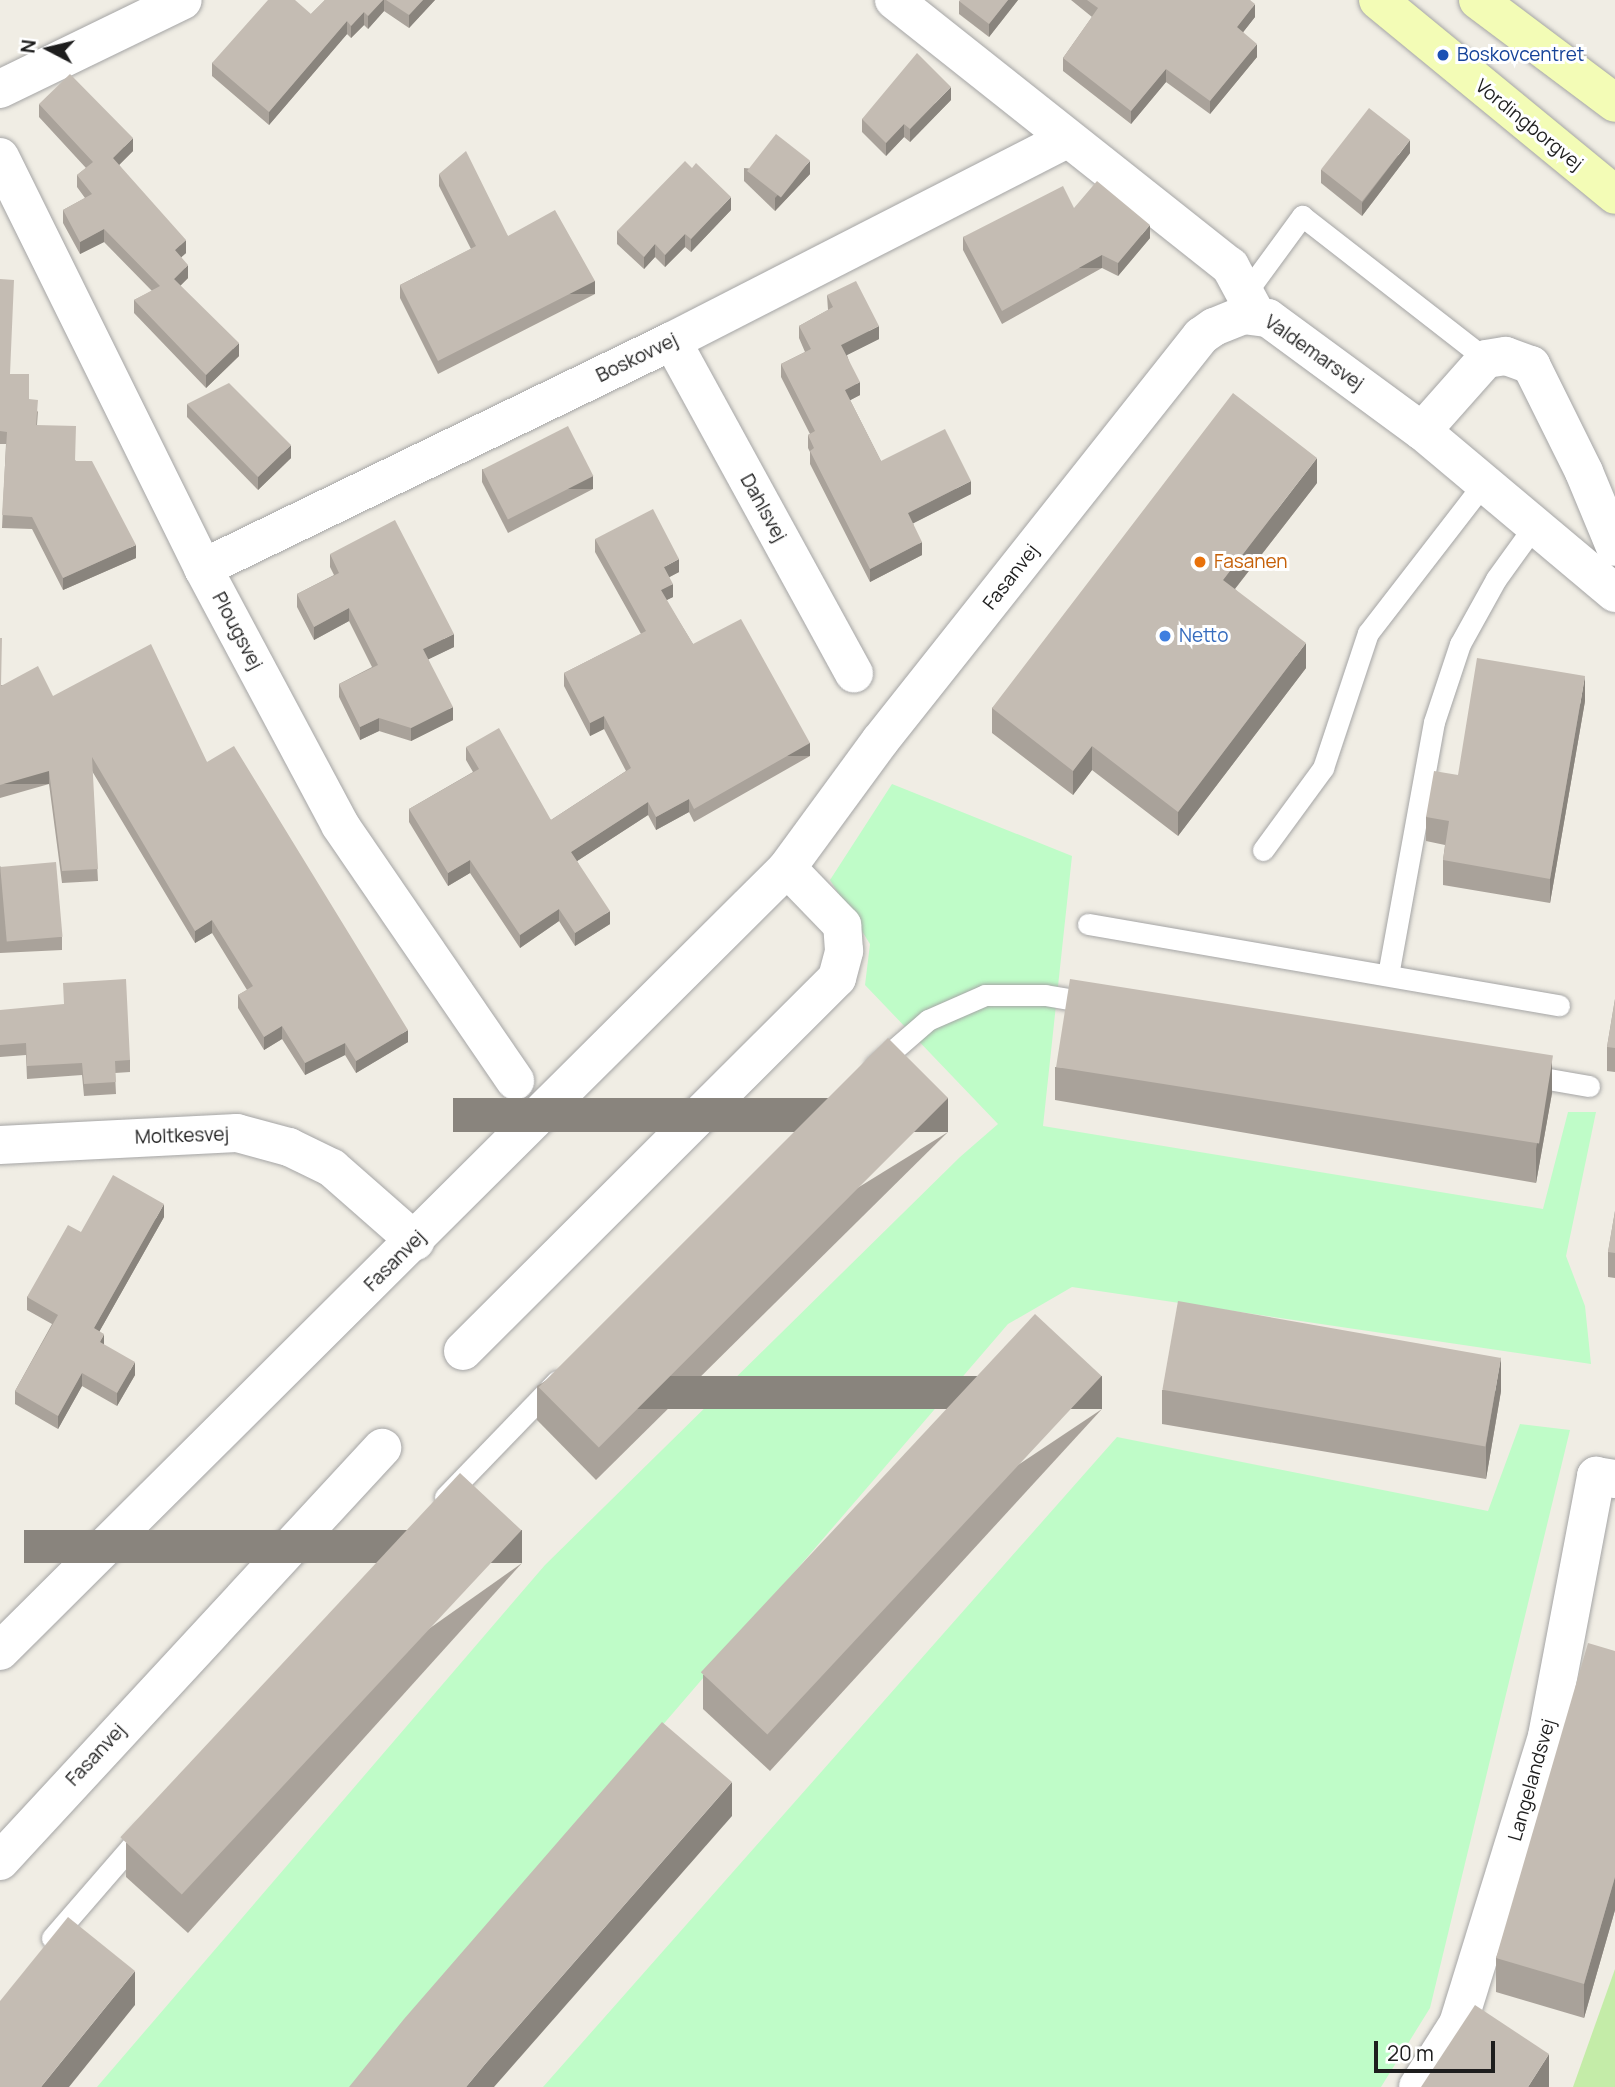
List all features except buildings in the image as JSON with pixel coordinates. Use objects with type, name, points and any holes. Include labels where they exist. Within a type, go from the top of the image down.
[{"type":"main road","name":"Vordingborgvej","points":[[1378,0],[1615,195]]},
{"type":"main road","points":[[1478,0],[1615,103]]},
{"type":"street","points":[[0,89],[183,0]]},
{"type":"street","points":[[894,0],[1230,266],[1251,304]]},
{"type":"street","name":"Boskovvej","points":[[203,568],[672,341],[1068,139]]},
{"type":"street","name":"Plougsvej","points":[[0,158],[203,568],[341,825],[515,1081]]},
{"type":"street","name":"Valdemarsvej","points":[[1251,304],[1422,431],[1615,593]]},
{"type":"street","name":"Fasanvej","points":[[0,1651],[787,869],[880,741],[1201,336],[1251,304]]},
{"type":"street","name":"Dahlsvej","points":[[672,341],[854,674]]},
{"type":"street","points":[[1422,431],[1486,359],[1507,356],[1531,365],[1584,472],[1615,547]]},
{"type":"street","points":[[463,1351],[837,978],[844,951],[842,925],[787,869]]},
{"type":"street","name":"Moltkesvej","points":[[0,1145],[237,1133],[289,1147],[332,1168],[415,1241]]},
{"type":"street","name":"Fasanvej","points":[[4,1849],[382,1448]]},
{"type":"street","name":"Langelandsvej","points":[[1418,2087],[1458,2024],[1548,1736],[1597,1476],[1615,1479]]},
{"type":"lane","points":[[1251,304],[1302,216],[1486,359]]},
{"type":"lane","points":[[1263,850],[1323,768],[1368,633],[1483,482]]},
{"type":"lane","points":[[1388,975],[1434,722],[1460,644],[1496,579],[1535,525]]},
{"type":"lane","points":[[1088,924],[1559,1005]]},
{"type":"lane","points":[[863,1078],[928,1020],[985,995],[1045,995],[1114,1006]]},
{"type":"lane","points":[[1508,1072],[1588,1086]]},
{"type":"lane","points":[[429,1515],[571,1367]]},
{"type":"lane","points":[[41,1952],[155,1820]]},
{"type":"green space","points":[[892,784],[1072,856],[1043,1126],[1543,1209],[1568,1112],[1596,1112],[1566,1256],[1585,1306],[1591,1364],[1072,1287],[1008,1324],[351,2087],[97,2087],[545,1565],[960,1157],[998,1124],[865,985],[870,944],[830,880]]},
{"type":"green space","points":[[1520,1424],[1570,1430],[1430,2008],[1381,2087],[543,2087],[1117,1437],[1488,1511]]},
{"type":"green space","points":[[1615,1969],[1615,2087],[1573,2087]]},
{"type":"place","name":"Boskovcentret","points":[[1443,55]]},
{"type":"place","name":"Fasanen","points":[[1200,562]]},
{"type":"place","name":"Netto","points":[[1165,636]]}]
